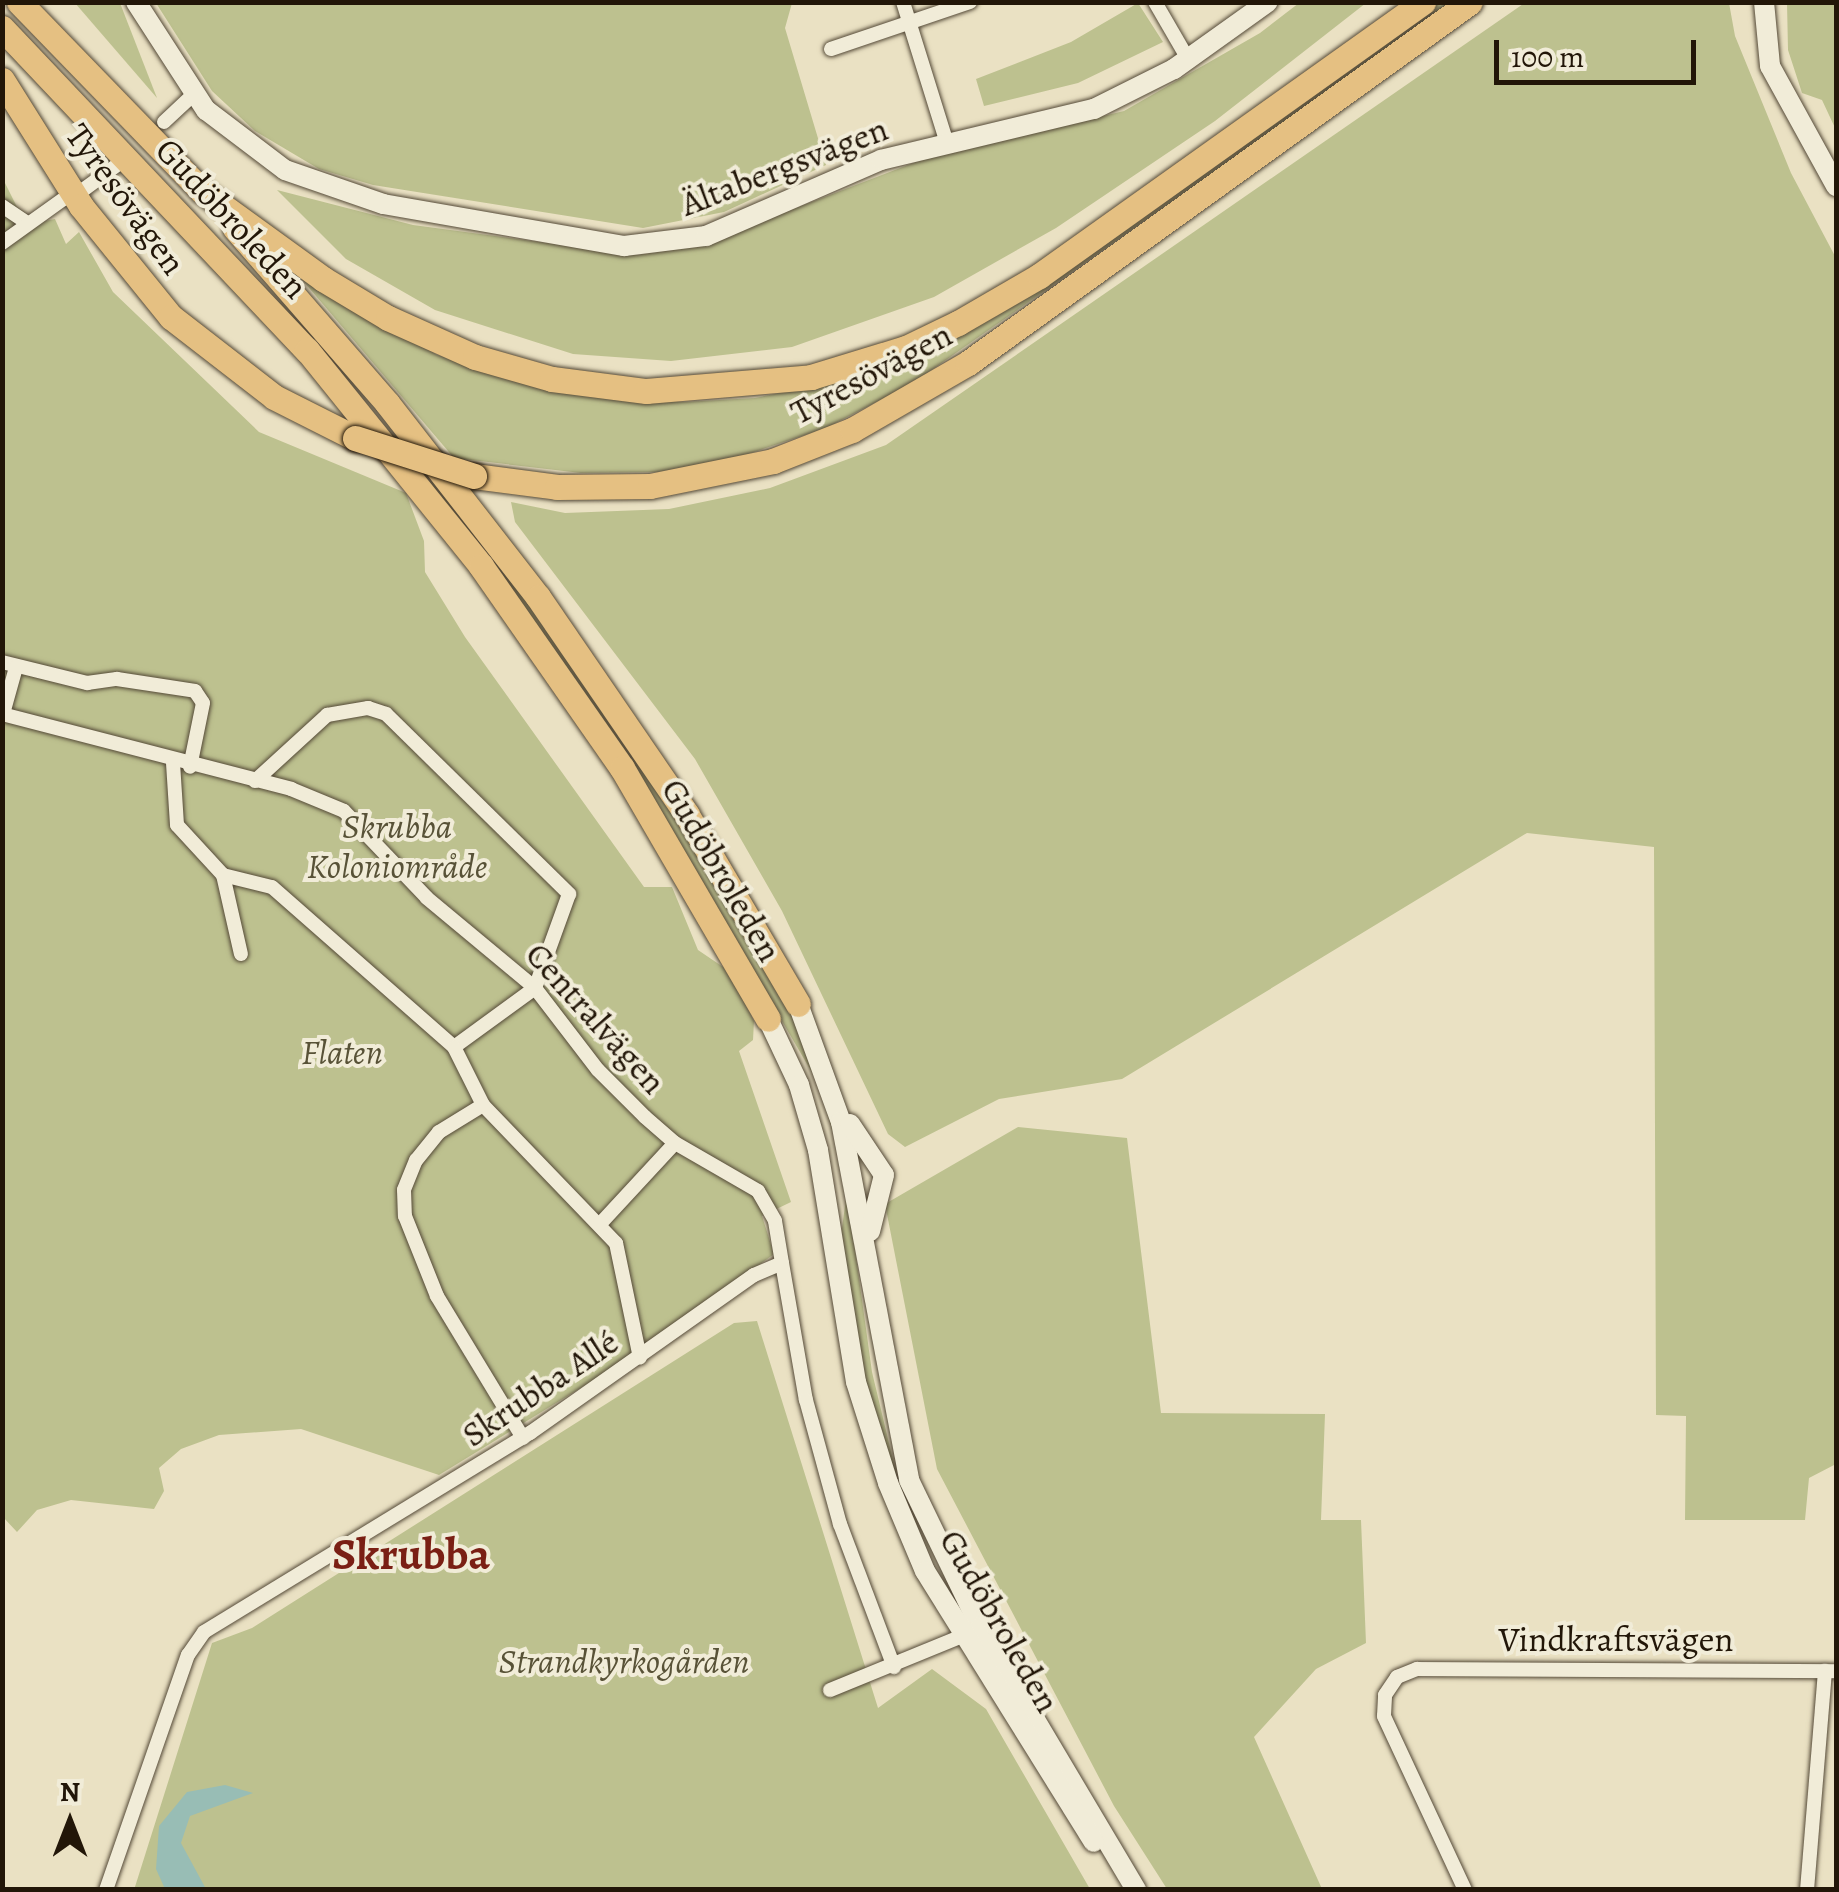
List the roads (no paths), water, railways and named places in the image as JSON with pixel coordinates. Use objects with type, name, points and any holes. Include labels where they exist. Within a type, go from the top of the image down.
[{"type":"highway","name":"Tyresövägen","points":[[19,2],[202,192],[372,308],[475,357],[598,387],[707,391],[768,385],[906,348],[999,301],[1423,2]]},
{"type":"highway","name":"Tyresövägen","points":[[2,80],[81,206],[171,317],[274,397],[355,438],[474,476],[557,487],[650,486],[773,461],[852,430],[968,363],[1470,2]]},
{"type":"highway","name":"Gudöbroleden","points":[[2,28],[307,350],[481,566],[622,768],[768,1019]]},
{"type":"highway","name":"Gudöbroleden","points":[[202,192],[388,402],[538,597],[687,815],[798,1004]]},
{"type":"main road","name":"Ältabergsvägen","points":[[136,2],[193,95],[236,138],[315,184],[596,244],[706,236],[882,160],[1094,109],[1188,59],[1268,2]]},
{"type":"main road","points":[[1764,2],[1764,46],[1836,186]]},
{"type":"main road","points":[[1778,2],[1774,46],[1782,84]]},
{"type":"main road","name":"Gudöbroleden","points":[[798,1004],[822,1059],[854,1180],[909,1480],[972,1632],[1126,1890]]},
{"type":"main road","name":"Gudöbroleden","points":[[768,1019],[806,1104],[826,1186],[856,1382],[924,1571],[972,1632],[1136,1890]]},
{"type":"main road","points":[[822,1059],[862,1150],[884,1175]]},
{"type":"main road","points":[[806,1104],[834,1167],[854,1180],[884,1175]]},
{"type":"main road","points":[[868,1268],[871,1209],[884,1175]]},
{"type":"street","points":[[903,2],[947,143]]},
{"type":"street","points":[[831,49],[970,2]]},
{"type":"street","points":[[1156,2],[1188,59]]},
{"type":"street","points":[[164,122],[193,95]]},
{"type":"street","points":[[83,190],[116,165]]},
{"type":"street","points":[[2,243],[62,200]]},
{"type":"street","points":[[2,206],[27,223]]},
{"type":"street","points":[[3,714],[9,664],[87,683],[117,680],[195,691],[204,703],[190,767]]},
{"type":"street","points":[[255,781],[327,715],[368,708],[386,714],[569,894],[535,988],[454,1047]]},
{"type":"street","name":"Centralvägen","points":[[3,714],[173,763],[255,781],[344,811],[427,898],[535,988],[598,1070],[675,1143],[758,1191],[775,1221],[782,1264]]},
{"type":"street","points":[[173,763],[177,826],[223,875],[241,954]]},
{"type":"street","points":[[223,875],[272,888],[454,1047],[483,1104],[616,1244],[640,1358]]},
{"type":"street","points":[[483,1104],[439,1132],[416,1160],[404,1190],[405,1216],[437,1296],[523,1438]]},
{"type":"street","points":[[600,1224],[675,1143]]},
{"type":"street","points":[[782,1264],[820,1454],[863,1594],[894,1667]]},
{"type":"street","name":"Skrubba Allé","points":[[106,1890],[124,1824],[197,1639],[523,1438],[754,1276],[782,1264]]},
{"type":"street","points":[[830,1690],[972,1632]]},
{"type":"street","name":"Vindkraftsvägen","points":[[1465,1890],[1384,1716],[1385,1694],[1397,1677],[1416,1669],[1830,1671]]},
{"type":"street","points":[[1807,1890],[1830,1671]]},
{"type":"water","points":[[225,1785],[253,1793],[190,1816],[181,1843],[206,1889],[165,1889],[156,1869],[159,1826],[187,1792]]},
{"type":"district","name":"Skrubba","points":[[411,1555]]},
{"type":"park label","name":"Skrubba Koloniområde","points":[[397,846]]},
{"type":"park label","name":"Flaten","points":[[342,1052]]},
{"type":"park label","name":"Strandkyrkogården","points":[[624,1661]]}]
